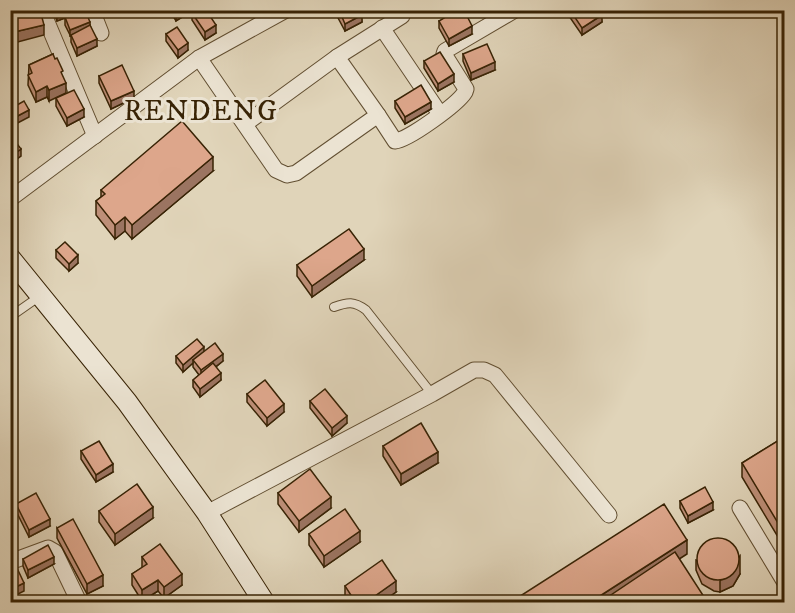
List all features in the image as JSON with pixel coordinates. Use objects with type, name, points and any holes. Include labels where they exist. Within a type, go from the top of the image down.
[{"type":"main road","points":[[10,258],[127,402],[207,513],[264,603]]},
{"type":"street","points":[[42,10],[95,136]]},
{"type":"street","points":[[92,10],[101,33]]},
{"type":"street","points":[[10,200],[199,58],[286,10]]},
{"type":"street","points":[[337,57],[395,141],[403,141],[463,96],[466,88],[444,54],[445,51],[515,10]]},
{"type":"street","points":[[245,124],[337,57],[402,16]]},
{"type":"street","points":[[382,28],[440,114]]},
{"type":"street","points":[[199,58],[276,170],[287,175],[296,173],[378,115]]},
{"type":"street","points":[[207,513],[474,370],[484,370],[495,375],[609,515]]},
{"type":"street","points":[[740,508],[784,581]]},
{"type":"street","points":[[10,562],[48,548],[55,552],[79,603]]},
{"type":"lane","points":[[10,317],[41,295]]},
{"type":"lane","points":[[334,307],[350,302],[357,303],[366,310],[432,394]]},
{"type":"building","points":[[10,10],[40,10],[44,25],[10,33]]},
{"type":"building","points":[[85,10],[90,22],[70,30],[65,17]]},
{"type":"building","points":[[172,10],[187,10],[176,17]]},
{"type":"building","points":[[195,10],[206,10],[216,25],[205,32],[192,13]]},
{"type":"building","points":[[339,10],[360,10],[362,15],[345,24]]},
{"type":"building","points":[[457,10],[464,10],[472,26],[449,39],[439,21]]},
{"type":"building","points":[[570,10],[599,10],[602,15],[582,28]]},
{"type":"building","points":[[90,25],[97,39],[77,48],[71,35]]},
{"type":"building","points":[[177,27],[188,43],[178,50],[166,34]]},
{"type":"building","points":[[487,44],[495,62],[471,73],[463,54]]},
{"type":"building","points":[[440,52],[454,74],[438,84],[424,61]]},
{"type":"building","points":[[53,54],[63,71],[61,72],[66,83],[49,90],[47,86],[36,92],[28,75],[32,73],[29,65]]},
{"type":"building","points":[[122,65],[134,91],[111,101],[99,76]]},
{"type":"building","points":[[421,85],[431,102],[405,117],[395,101]]},
{"type":"building","points":[[74,90],[84,109],[67,118],[56,98]]},
{"type":"building","points":[[24,101],[29,110],[10,120],[10,109]]},
{"type":"building","points":[[182,121],[213,157],[132,225],[125,217],[115,225],[96,201],[105,194],[101,190]]},
{"type":"building","points":[[15,141],[21,149],[10,157],[10,144]]},
{"type":"building","points":[[349,229],[364,249],[312,286],[297,265]]},
{"type":"building","points":[[65,242],[78,255],[69,264],[56,250]]},
{"type":"building","points":[[197,339],[204,347],[183,365],[176,356]]},
{"type":"building","points":[[215,343],[223,354],[201,370],[193,360]]},
{"type":"building","points":[[213,363],[221,373],[200,389],[193,380]]},
{"type":"building","points":[[265,380],[284,404],[267,418],[247,394]]},
{"type":"building","points":[[325,389],[347,416],[332,428],[310,401]]},
{"type":"building","points":[[421,423],[438,452],[401,474],[383,446]]},
{"type":"building","points":[[784,437],[784,533],[742,463]]},
{"type":"building","points":[[99,441],[113,464],[96,475],[81,451]]},
{"type":"building","points":[[310,469],[331,497],[299,521],[278,493]]},
{"type":"building","points":[[137,484],[153,507],[115,534],[99,511]]},
{"type":"building","points":[[705,487],[713,502],[688,516],[680,501]]},
{"type":"building","points":[[36,493],[50,519],[29,530],[16,504]]},
{"type":"building","points":[[664,504],[687,540],[589,603],[516,603],[514,600]]},
{"type":"building","points":[[345,509],[360,531],[324,556],[309,534]]},
{"type":"building","points":[[73,519],[103,575],[87,584],[57,528]]},
{"type":"building","points":[[718,538],[726,539],[733,544],[738,551],[738,567],[733,574],[726,579],[718,580],[710,579],[703,574],[698,567],[697,559],[698,551],[703,544],[710,539]]},
{"type":"building","points":[[160,544],[182,574],[164,587],[158,580],[142,590],[132,574],[147,564],[142,557]]},
{"type":"building","points":[[48,545],[54,557],[28,570],[23,559]]},
{"type":"building","points":[[675,552],[708,603],[599,603]]},
{"type":"building","points":[[382,560],[396,581],[365,603],[356,603],[345,586]]},
{"type":"building","points":[[16,566],[24,583],[10,590],[10,569]]},
{"type":"district","name":"RENDENG","points":[[201,111]]}]
